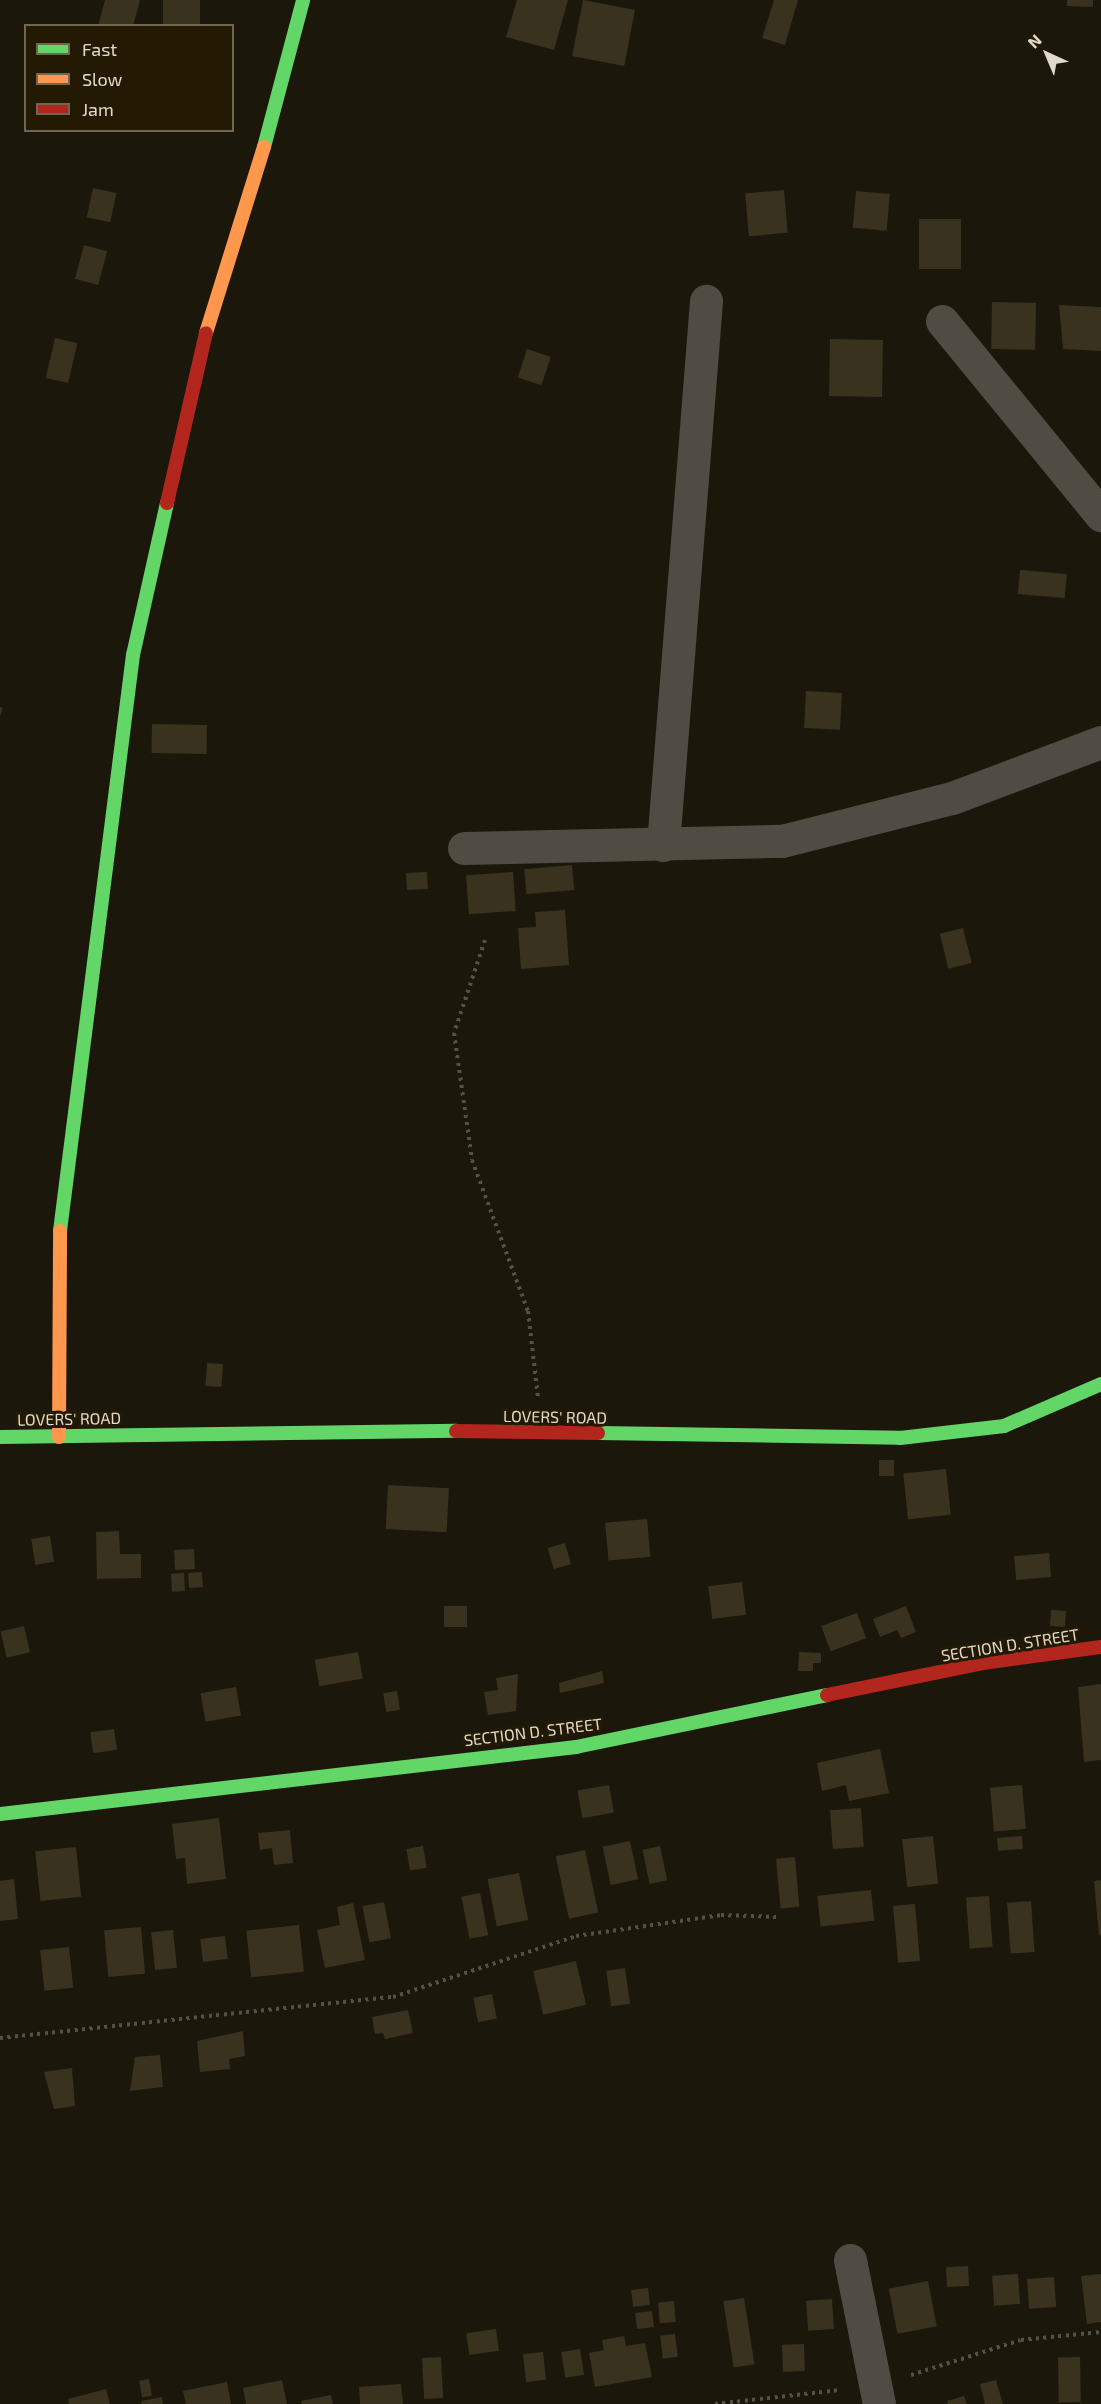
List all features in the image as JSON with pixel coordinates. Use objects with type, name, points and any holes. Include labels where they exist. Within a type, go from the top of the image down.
[{"type":"street","points":[[59,1437],[60,1219],[133,656],[214,296],[248,209],[303,0]]},
{"type":"street","points":[[663,845],[706,301]]},
{"type":"street","points":[[942,321],[1101,515]]},
{"type":"street","points":[[464,848],[663,845],[782,840],[879,820],[1101,742]]},
{"type":"street","name":"LOVERS' ROAD","points":[[0,1437],[337,1429],[900,1438],[1004,1426],[1101,1384]]},
{"type":"street","name":"SECTION D. STREET","points":[[0,1814],[576,1747],[983,1663],[1101,1647]]},
{"type":"street","points":[[850,2260],[878,2395]]},
{"type":"path","points":[[485,940],[454,1033],[472,1160],[528,1311],[542,1434]]},
{"type":"path","points":[[0,2038],[393,1996],[576,1936],[721,1915],[776,1917]]},
{"type":"path","points":[[715,2404],[878,2395],[1021,2340],[1101,2332]]},
{"type":"building","points":[[105,0],[140,0],[134,24],[99,24]]},
{"type":"building","points":[[163,0],[200,0],[200,24],[163,24]]},
{"type":"building","points":[[517,0],[568,0],[554,50],[506,37]]},
{"type":"building","points":[[583,0],[635,10],[624,66],[572,56]]},
{"type":"building","points":[[774,0],[798,0],[785,45],[762,38]]},
{"type":"building","points":[[1067,0],[1093,0],[1093,7],[1067,6]]},
{"type":"building","points":[[93,188],[116,193],[110,222],[87,217]]},
{"type":"building","points":[[784,190],[788,233],[749,236],[745,193]]},
{"type":"building","points":[[856,191],[890,194],[887,231],[853,228]]},
{"type":"building","points":[[919,219],[961,219],[961,269],[919,269]]},
{"type":"building","points":[[84,245],[107,251],[98,285],[75,279]]},
{"type":"building","points":[[992,302],[1036,303],[1035,350],[991,349]]},
{"type":"building","points":[[1059,305],[1101,307],[1101,351],[1063,349]]},
{"type":"building","points":[[55,338],[77,343],[68,383],[46,378]]},
{"type":"building","points":[[830,339],[883,340],[882,397],[829,396]]},
{"type":"building","points":[[527,349],[551,357],[542,385],[518,378]]},
{"type":"building","points":[[1020,570],[1067,574],[1065,598],[1018,594]]},
{"type":"building","points":[[806,691],[842,693],[840,730],[804,728]]},
{"type":"building","points":[[152,724],[207,725],[206,754],[151,753]]},
{"type":"building","points":[[572,865],[574,890],[526,894],[524,869]]},
{"type":"building","points":[[427,872],[428,889],[407,890],[406,873]]},
{"type":"building","points":[[513,872],[516,911],[469,914],[466,875]]},
{"type":"building","points":[[565,910],[569,965],[521,969],[518,928],[536,927],[535,912]]},
{"type":"building","points":[[963,928],[972,963],[948,969],[940,934]]},
{"type":"building","points":[[207,1363],[223,1364],[221,1387],[205,1386]]},
{"type":"building","points":[[879,1460],[894,1460],[894,1476],[879,1476]]},
{"type":"building","points":[[946,1469],[951,1515],[908,1519],[903,1473]]},
{"type":"building","points":[[388,1485],[449,1488],[447,1532],[386,1529]]},
{"type":"building","points":[[647,1519],[650,1557],[608,1561],[605,1523]]},
{"type":"building","points":[[119,1531],[120,1554],[141,1554],[141,1578],[97,1579],[96,1532]]},
{"type":"building","points":[[50,1536],[54,1562],[35,1565],[31,1539]]},
{"type":"building","points":[[565,1543],[571,1564],[554,1569],[548,1548]]},
{"type":"building","points":[[194,1549],[195,1569],[175,1570],[174,1550]]},
{"type":"building","points":[[1049,1553],[1051,1577],[1016,1580],[1014,1556]]},
{"type":"building","points":[[202,1572],[203,1587],[189,1588],[188,1573]]},
{"type":"building","points":[[184,1573],[185,1591],[172,1592],[171,1574]]},
{"type":"building","points":[[742,1582],[746,1615],[712,1619],[708,1586]]},
{"type":"building","points":[[444,1606],[467,1606],[467,1627],[444,1627]]},
{"type":"building","points":[[906,1606],[916,1632],[901,1638],[897,1630],[880,1637],[873,1619]]},
{"type":"building","points":[[1051,1610],[1066,1611],[1065,1627],[1050,1626]]},
{"type":"building","points":[[857,1613],[866,1638],[831,1651],[821,1626]]},
{"type":"building","points":[[24,1626],[30,1652],[7,1658],[1,1631]]},
{"type":"building","points":[[358,1652],[363,1679],[319,1686],[315,1660]]},
{"type":"building","points":[[799,1652],[821,1653],[821,1663],[813,1663],[813,1671],[798,1671]]},
{"type":"building","points":[[602,1671],[604,1683],[560,1693],[559,1683]]},
{"type":"building","points":[[518,1674],[516,1711],[488,1715],[484,1692],[498,1690],[496,1678]]},
{"type":"building","points":[[1101,1684],[1101,1760],[1084,1762],[1078,1687]]},
{"type":"building","points":[[236,1687],[241,1716],[206,1722],[201,1693]]},
{"type":"building","points":[[397,1691],[400,1710],[386,1712],[383,1693]]},
{"type":"building","points":[[114,1729],[117,1750],[93,1753],[90,1732]]},
{"type":"building","points":[[880,1749],[889,1793],[849,1801],[846,1785],[822,1791],[817,1763]]},
{"type":"building","points":[[609,1785],[614,1813],[582,1818],[577,1791]]},
{"type":"building","points":[[1022,1785],[1026,1829],[994,1832],[990,1788]]},
{"type":"building","points":[[861,1808],[864,1847],[833,1849],[830,1810]]},
{"type":"building","points":[[219,1818],[226,1879],[187,1884],[185,1858],[176,1859],[172,1824]]},
{"type":"building","points":[[290,1830],[293,1863],[274,1865],[272,1848],[260,1850],[258,1833]]},
{"type":"building","points":[[933,1836],[938,1884],[907,1887],[902,1839]]},
{"type":"building","points":[[1022,1836],[1023,1849],[998,1851],[997,1838]]},
{"type":"building","points":[[630,1841],[638,1879],[611,1885],[603,1847]]},
{"type":"building","points":[[423,1846],[427,1868],[410,1871],[406,1849]]},
{"type":"building","points":[[660,1846],[667,1880],[650,1884],[642,1850]]},
{"type":"building","points":[[76,1847],[81,1897],[40,1901],[35,1851]]},
{"type":"building","points":[[585,1850],[598,1913],[569,1919],[556,1856]]},
{"type":"building","points":[[795,1857],[799,1907],[780,1908],[776,1859]]},
{"type":"building","points":[[519,1873],[528,1920],[497,1926],[488,1879]]},
{"type":"building","points":[[14,1879],[18,1919],[0,1921],[0,1881]]},
{"type":"building","points":[[1101,1880],[1101,1935],[1099,1935],[1094,1881]]},
{"type":"building","points":[[871,1890],[874,1921],[821,1926],[817,1896]]},
{"type":"building","points":[[480,1893],[488,1935],[470,1939],[461,1897]]},
{"type":"building","points":[[989,1896],[993,1947],[970,1948],[966,1898]]},
{"type":"building","points":[[1031,1901],[1035,1952],[1011,1954],[1007,1903]]},
{"type":"building","points":[[384,1902],[391,1938],[369,1943],[362,1906]]},
{"type":"building","points":[[353,1903],[365,1960],[325,1968],[317,1930],[340,1925],[337,1907]]},
{"type":"building","points":[[915,1904],[920,1961],[898,1963],[893,1906]]},
{"type":"building","points":[[299,1925],[304,1972],[251,1977],[246,1931]]},
{"type":"building","points":[[141,1927],[145,1974],[108,1977],[104,1930]]},
{"type":"building","points":[[173,1930],[177,1968],[155,1970],[151,1932]]},
{"type":"building","points":[[225,1936],[228,1959],[203,1962],[200,1939]]},
{"type":"building","points":[[69,1947],[73,1988],[44,1991],[40,1950]]},
{"type":"building","points":[[576,1961],[586,2005],[543,2015],[533,1971]]},
{"type":"building","points":[[625,1968],[630,2004],[611,2006],[606,1971]]},
{"type":"building","points":[[492,1994],[497,2019],[478,2022],[473,1998]]},
{"type":"building","points":[[408,2010],[413,2033],[385,2039],[383,2033],[375,2034],[372,2017]]},
{"type":"building","points":[[243,2031],[245,2056],[229,2059],[230,2069],[200,2072],[197,2041]]},
{"type":"building","points":[[160,2055],[163,2087],[130,2091],[135,2057]]},
{"type":"building","points":[[72,2068],[75,2106],[54,2109],[44,2072]]},
{"type":"building","points":[[968,2266],[969,2286],[947,2287],[946,2267]]},
{"type":"building","points":[[1018,2274],[1020,2304],[994,2306],[992,2276]]},
{"type":"building","points":[[1101,2274],[1101,2322],[1087,2324],[1081,2276]]},
{"type":"building","points":[[1054,2277],[1056,2307],[1029,2309],[1027,2279]]},
{"type":"building","points":[[928,2281],[937,2326],[898,2334],[889,2289]]},
{"type":"building","points":[[648,2288],[650,2305],[633,2307],[631,2290]]},
{"type":"building","points":[[744,2298],[754,2364],[734,2367],[723,2301]]},
{"type":"building","points":[[832,2299],[834,2329],[808,2331],[806,2301]]},
{"type":"building","points":[[674,2301],[676,2322],[660,2323],[658,2302]]},
{"type":"building","points":[[652,2311],[654,2327],[637,2329],[635,2313]]},
{"type":"building","points":[[496,2329],[499,2351],[469,2355],[466,2333]]},
{"type":"building","points":[[675,2334],[678,2357],[663,2359],[660,2336]]},
{"type":"building","points":[[624,2336],[626,2346],[645,2343],[652,2377],[595,2387],[589,2353],[604,2350],[602,2340]]},
{"type":"building","points":[[804,2344],[805,2371],[783,2372],[782,2345]]},
{"type":"building","points":[[580,2349],[584,2375],[565,2378],[561,2352]]},
{"type":"building","points":[[543,2352],[546,2380],[526,2382],[523,2354]]},
{"type":"building","points":[[441,2357],[443,2398],[424,2399],[422,2358]]},
{"type":"building","points":[[1058,2357],[1080,2357],[1081,2402],[1059,2402]]},
{"type":"building","points":[[149,2379],[152,2396],[142,2397],[139,2381]]},
{"type":"building","points":[[282,2380],[287,2404],[246,2404],[243,2388]]},
{"type":"building","points":[[996,2380],[1003,2404],[985,2404],[980,2384]]},
{"type":"building","points":[[227,2382],[231,2404],[186,2404],[183,2391]]},
{"type":"building","points":[[401,2384],[403,2404],[360,2404],[359,2387]]},
{"type":"building","points":[[106,2389],[110,2404],[69,2404],[68,2399]]},
{"type":"building","points":[[331,2395],[333,2404],[302,2404],[301,2401]]},
{"type":"building","points":[[964,2396],[967,2404],[948,2404],[947,2401]]},
{"type":"building","points":[[162,2397],[163,2404],[142,2404],[141,2401]]},
{"type":"traffic: fast","points":[[264,147],[303,0]]},
{"type":"traffic: fast","points":[[60,1231],[133,655],[167,503]]},
{"type":"traffic: fast","points":[[598,1433],[900,1438],[1004,1426],[1101,1384]]},
{"type":"traffic: fast","points":[[0,1437],[456,1431]]},
{"type":"traffic: fast","points":[[0,1814],[576,1747],[827,1695]]},
{"type":"traffic: slow","points":[[206,333],[264,147]]},
{"type":"traffic: slow","points":[[59,1437],[60,1231]]},
{"type":"traffic: jam","points":[[167,503],[206,333]]},
{"type":"traffic: jam","points":[[456,1431],[598,1433]]},
{"type":"traffic: jam","points":[[827,1695],[983,1663],[1101,1647]]}]
